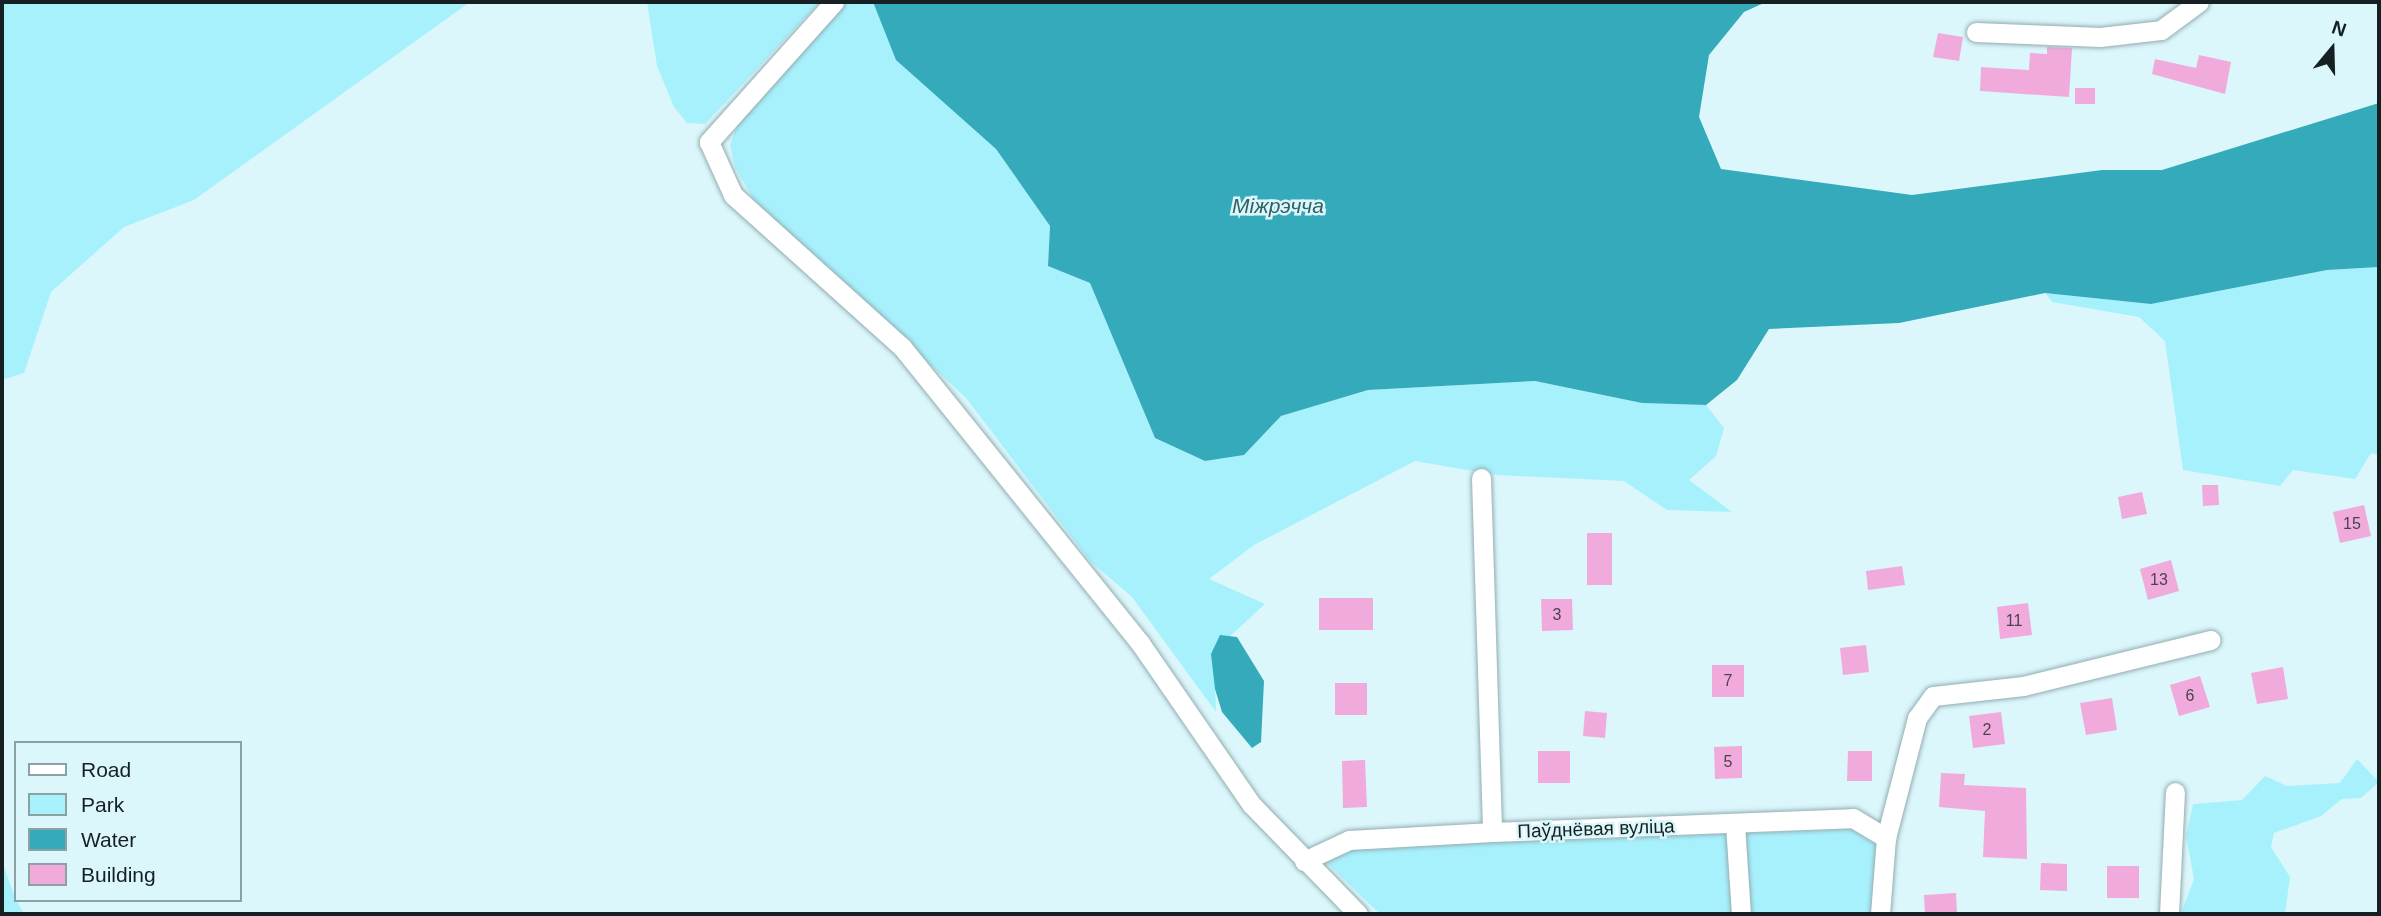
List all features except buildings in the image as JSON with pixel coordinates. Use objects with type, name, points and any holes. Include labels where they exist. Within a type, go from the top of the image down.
[{"type":"street","points":[[834,2],[709,142],[733,195],[902,347],[1140,643],[1219,764],[1304,862],[1358,914]]},
{"type":"street","points":[[1976,32],[2100,37],[2161,30],[2199,2]]},
{"type":"street","points":[[1481,478],[1492,832]]},
{"type":"street","points":[[1880,914],[1886,838],[1917,718],[1933,696],[2023,686],[2210,640]]},
{"type":"street","points":[[2169,914],[2175,792]]},
{"type":"street","name":"Паўднёвая вуліца","points":[[1304,862],[1349,841],[1492,832],[1853,818],[1886,838]]},
{"type":"street","points":[[1735,824],[1741,914]]},
{"type":"green space","points":[[2,2],[470,2],[194,200],[124,227],[51,292],[24,373],[2,380]]},
{"type":"green space","points":[[647,2],[820,2],[705,124],[687,123],[674,107],[657,66]]},
{"type":"green space","points":[[845,2],[873,2],[897,60],[996,149],[1050,226],[1048,266],[1090,283],[1155,438],[1205,461],[1244,455],[1281,416],[1368,390],[1535,381],[1642,403],[1706,405],[1724,428],[1716,456],[1689,480],[1732,512],[1667,510],[1624,481],[1496,475],[1415,461],[1254,545],[1209,579],[1265,604],[1214,651],[1216,712],[1132,597],[1090,561],[966,398],[754,200],[735,167],[730,145],[737,126]]},
{"type":"green space","points":[[2379,267],[2379,455],[2371,453],[2355,479],[2293,470],[2280,486],[2183,470],[2165,341],[2139,317],[2052,302],[2045,293],[2151,304],[2327,270]]},
{"type":"green space","points":[[2357,759],[2379,782],[2361,798],[2342,799],[2321,816],[2274,833],[2271,847],[2290,877],[2285,914],[2181,914],[2194,879],[2186,836],[2193,804],[2242,800],[2265,776],[2287,786],[2340,783]]},
{"type":"green space","points":[[1851,829],[1876,845],[1871,914],[1380,914],[1327,863],[1352,848]]},
{"type":"green space","points":[[2,861],[14,894],[14,902],[17,902],[24,914],[2,914]]},
{"type":"water","name":"Міжрэчча","points":[[873,2],[1766,2],[1744,12],[1709,55],[1699,117],[1721,169],[1912,195],[2102,170],[2162,170],[2379,103],[2379,267],[2327,270],[2151,304],[2045,293],[1899,323],[1769,329],[1737,380],[1706,405],[1642,403],[1535,381],[1368,390],[1281,416],[1244,455],[1205,461],[1155,438],[1090,283],[1048,266],[1050,226],[996,149],[896,60]]},
{"type":"water","points":[[1220,635],[1237,637],[1264,681],[1261,742],[1252,748],[1222,712],[1215,689],[1211,654]]}]
